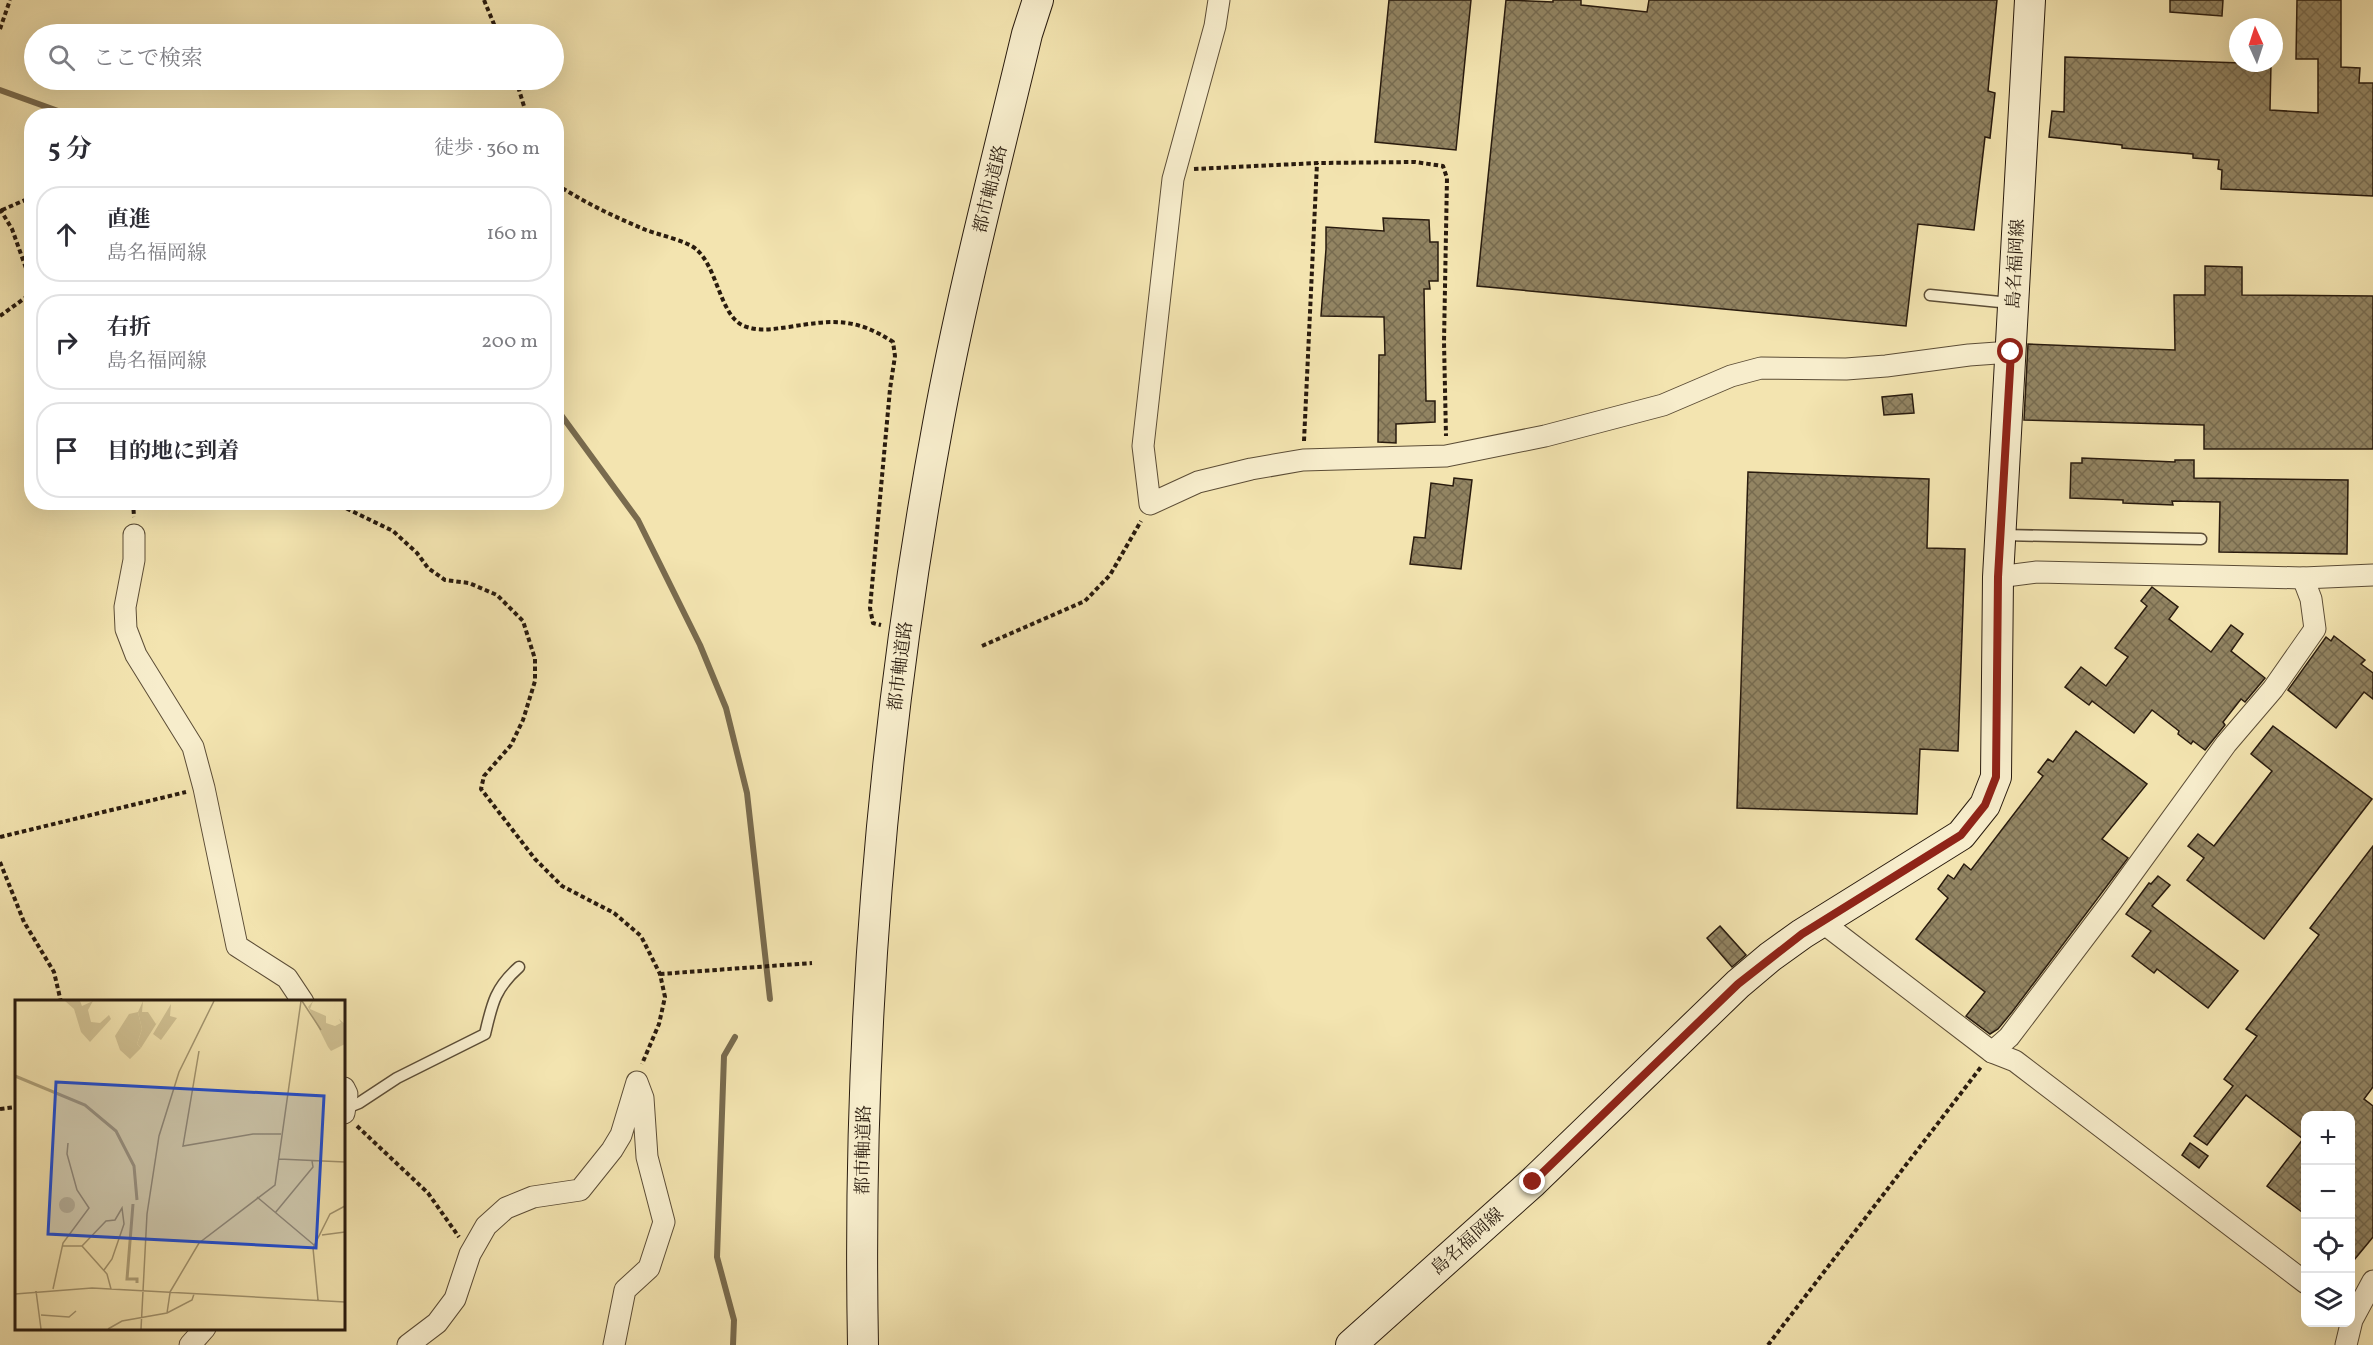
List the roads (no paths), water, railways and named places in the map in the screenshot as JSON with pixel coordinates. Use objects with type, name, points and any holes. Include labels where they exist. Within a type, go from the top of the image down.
[{"type":"main road","name":"都市軸道路","points":[[863,1345],[863,1109],[882,823],[903,639],[940,411],[975,248],[1027,34],[1038,0]]},
{"type":"main road","name":"島名福岡線","points":[[1351,1345],[1533,1182],[1738,984],[1770,957],[1822,921],[1961,835],[1985,805],[1996,777],[1998,577],[2030,0]]},
{"type":"street","points":[[1220,0],[1175,171],[1143,446],[1150,504],[1198,482],[1251,469],[1303,460],[1446,456],[1622,417],[1663,405],[1731,376],[1761,368],[1866,368],[2011,352]]},
{"type":"street","points":[[134,535],[134,560],[125,607],[126,629],[136,656],[193,747],[204,788],[237,946],[287,978],[302,1000]]},
{"type":"street","points":[[1998,577],[2037,572],[2303,578],[2373,575]]},
{"type":"street","points":[[1992,1052],[2009,1037],[2078,947],[2226,744],[2273,689],[2315,629],[2311,599],[2303,578]]},
{"type":"street","points":[[1822,921],[1992,1052],[2015,1061],[2301,1279]]},
{"type":"street","points":[[408,1345],[437,1323],[455,1299],[470,1254],[486,1226],[506,1208],[533,1197],[580,1190],[621,1135],[637,1082],[643,1098],[647,1156],[664,1222],[649,1268],[625,1290],[614,1345]]},
{"type":"street","points":[[345,1090],[347,1094],[345,1106]]},
{"type":"street","points":[[2355,1312],[2373,1281]]},
{"type":"street","points":[[2346,1345],[2349,1327]]},
{"type":"street","points":[[190,1345],[204,1330]]},
{"type":"lane","points":[[1930,295],[2013,304]]},
{"type":"lane","points":[[2001,535],[2201,539]]},
{"type":"lane","points":[[345,1111],[397,1078],[485,1034],[493,999],[504,980],[519,967]]},
{"type":"waterway","points":[[0,90],[50,108]]},
{"type":"waterway","points":[[564,419],[638,520],[700,645],[726,708],[747,793],[770,999]]},
{"type":"waterway","points":[[733,1345],[734,1320],[717,1257],[724,1056],[735,1037]]}]
